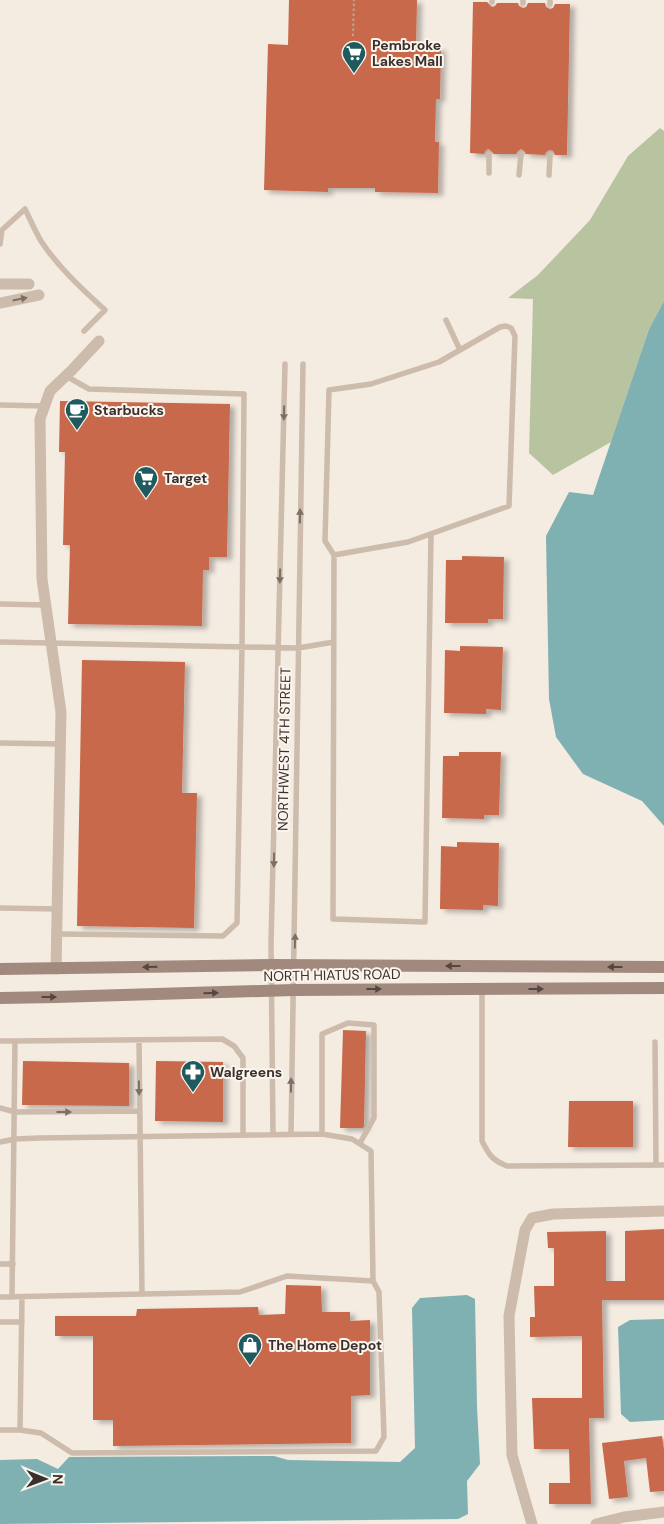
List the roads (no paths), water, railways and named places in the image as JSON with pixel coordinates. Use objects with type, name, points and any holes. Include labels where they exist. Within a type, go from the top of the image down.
[{"type":"main road","name":"NORTH HIATUS ROAD","points":[[0,969],[272,965],[664,967]]},
{"type":"main road","name":"NORTH HIATUS ROAD","points":[[0,998],[56,998],[293,990],[664,988]]},
{"type":"street","points":[[0,284],[29,284]]},
{"type":"street","points":[[0,303],[39,295]]},
{"type":"street","points":[[56,969],[61,712],[42,572],[40,419],[50,391],[99,341]]},
{"type":"street","points":[[532,1524],[512,1455],[509,1316],[524,1230],[532,1218],[553,1214],[664,1211]]},
{"type":"street","points":[[596,1524],[624,1516],[664,1512]]},
{"type":"lane","points":[[489,154],[489,174]]},
{"type":"lane","points":[[519,174],[521,154]]},
{"type":"lane","points":[[549,175],[550,155]]},
{"type":"lane","points":[[0,244],[2,230],[24,209],[41,240],[60,266],[105,310],[84,331]]},
{"type":"lane","points":[[446,320],[460,350]]},
{"type":"lane","points":[[334,555],[408,542],[509,506],[515,336],[511,328],[506,326],[500,327],[439,362],[371,384],[329,390],[325,540],[334,555],[333,919],[425,922],[431,534]]},
{"type":"lane","name":"NORTHWEST 4TH STREET","points":[[273,1134],[272,965],[285,364]]},
{"type":"lane","name":"NORTHWEST 4TH STREET","points":[[291,1134],[303,364]]},
{"type":"lane","points":[[58,934],[223,936],[236,923],[242,647],[244,394],[89,389],[66,376]]},
{"type":"lane","points":[[0,405],[44,406]]},
{"type":"lane","points":[[0,604],[46,605]]},
{"type":"lane","points":[[0,642],[298,648],[334,642]]},
{"type":"lane","points":[[0,742],[61,744]]},
{"type":"lane","points":[[0,908],[58,909]]},
{"type":"lane","points":[[482,989],[482,1141],[488,1154],[497,1162],[506,1166],[664,1165]]},
{"type":"lane","points":[[322,1134],[322,1034],[348,1023],[374,1025],[374,1118],[360,1143]]},
{"type":"lane","points":[[0,1041],[222,1039],[234,1046],[243,1058],[243,1134]]},
{"type":"lane","points":[[139,1040],[142,1294]]},
{"type":"lane","points":[[12,1297],[15,1041]]},
{"type":"lane","points":[[655,1042],[656,1165]]},
{"type":"lane","points":[[0,1108],[15,1112],[139,1111]]},
{"type":"lane","points":[[0,1142],[15,1139],[322,1134],[352,1139],[371,1151],[373,1281],[379,1292],[384,1437],[376,1451],[72,1453],[41,1433],[0,1430]]},
{"type":"lane","points":[[0,1264],[13,1264]]},
{"type":"lane","points":[[0,1297],[240,1292],[287,1276],[373,1281]]},
{"type":"lane","points":[[20,1430],[22,1297]]},
{"type":"lane","points":[[0,1322],[22,1322]]},
{"type":"water","points":[[664,301],[664,826],[642,801],[583,774],[556,737],[549,699],[546,536],[569,492],[593,495],[649,329]]},
{"type":"water","points":[[467,1295],[475,1299],[480,1464],[467,1481],[468,1514],[458,1519],[0,1524],[0,1460],[37,1459],[58,1469],[69,1457],[274,1456],[288,1460],[400,1462],[415,1448],[412,1308],[420,1298]]},
{"type":"water","points":[[664,1319],[664,1420],[630,1422],[621,1414],[618,1327],[630,1320]]},
{"type":"place","name":"Pembroke Lakes Mall","points":[[354,74]]},
{"type":"place","name":"Starbucks","points":[[77,431]]},
{"type":"place","name":"Target","points":[[146,499]]},
{"type":"place","name":"Walgreens","points":[[193,1093]]},
{"type":"place","name":"The Home Depot","points":[[250,1366]]}]
